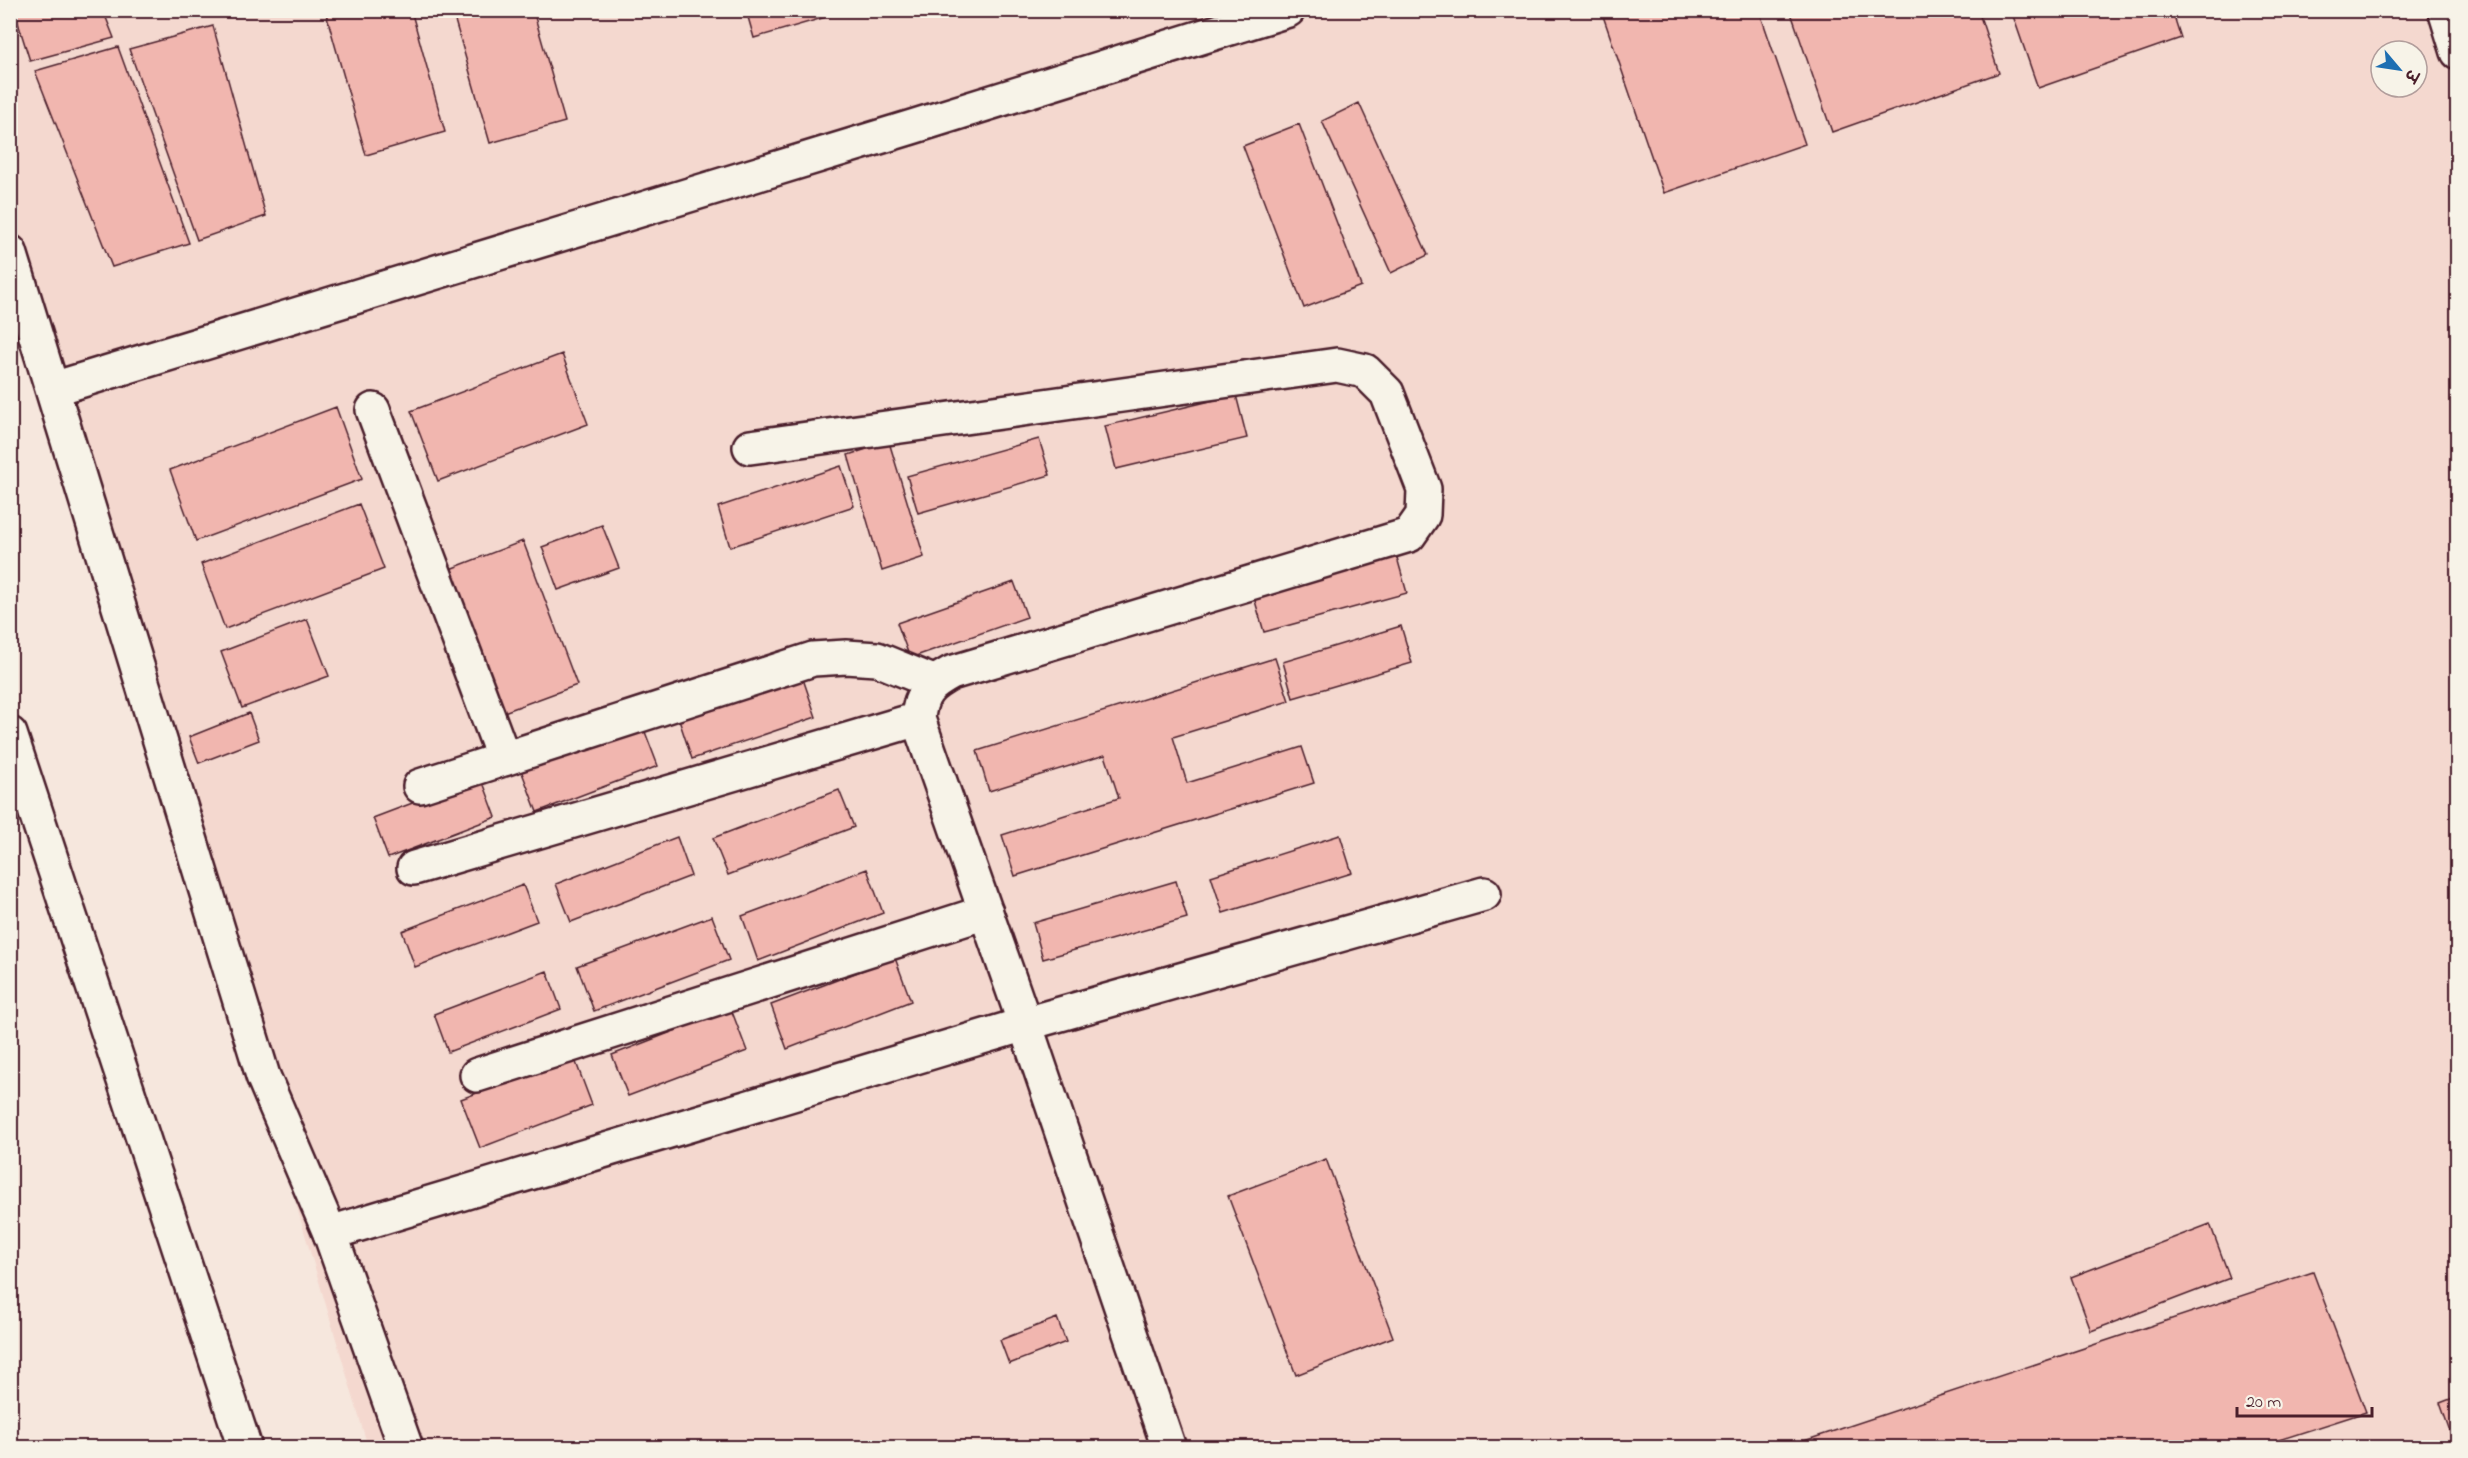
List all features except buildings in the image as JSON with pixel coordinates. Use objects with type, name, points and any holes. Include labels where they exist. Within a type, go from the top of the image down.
[{"type":"main road","points":[[52,389],[1288,10]]},
{"type":"main road","points":[[2445,10],[2457,52]]},
{"type":"main road","points":[[10,252],[263,1076],[330,1233],[406,1448]]},
{"type":"main road","points":[[750,447],[1337,365],[1365,371],[1387,393],[1424,489],[1423,515],[1409,535],[951,673],[933,682],[919,701],[918,719],[1025,1024],[1169,1448]]},
{"type":"main road","points":[[373,410],[504,759]]},
{"type":"main road","points":[[420,786],[813,659],[846,657],[877,659],[933,682]]},
{"type":"main road","points":[[414,868],[918,719]]},
{"type":"main road","points":[[10,734],[245,1448]]},
{"type":"main road","points":[[330,1233],[1025,1024],[1484,894]]},
{"type":"main road","points":[[477,1075],[986,912]]},
{"type":"shaded area","points":[[11,11],[2457,11],[2457,1447],[368,1447],[11,242]]}]
